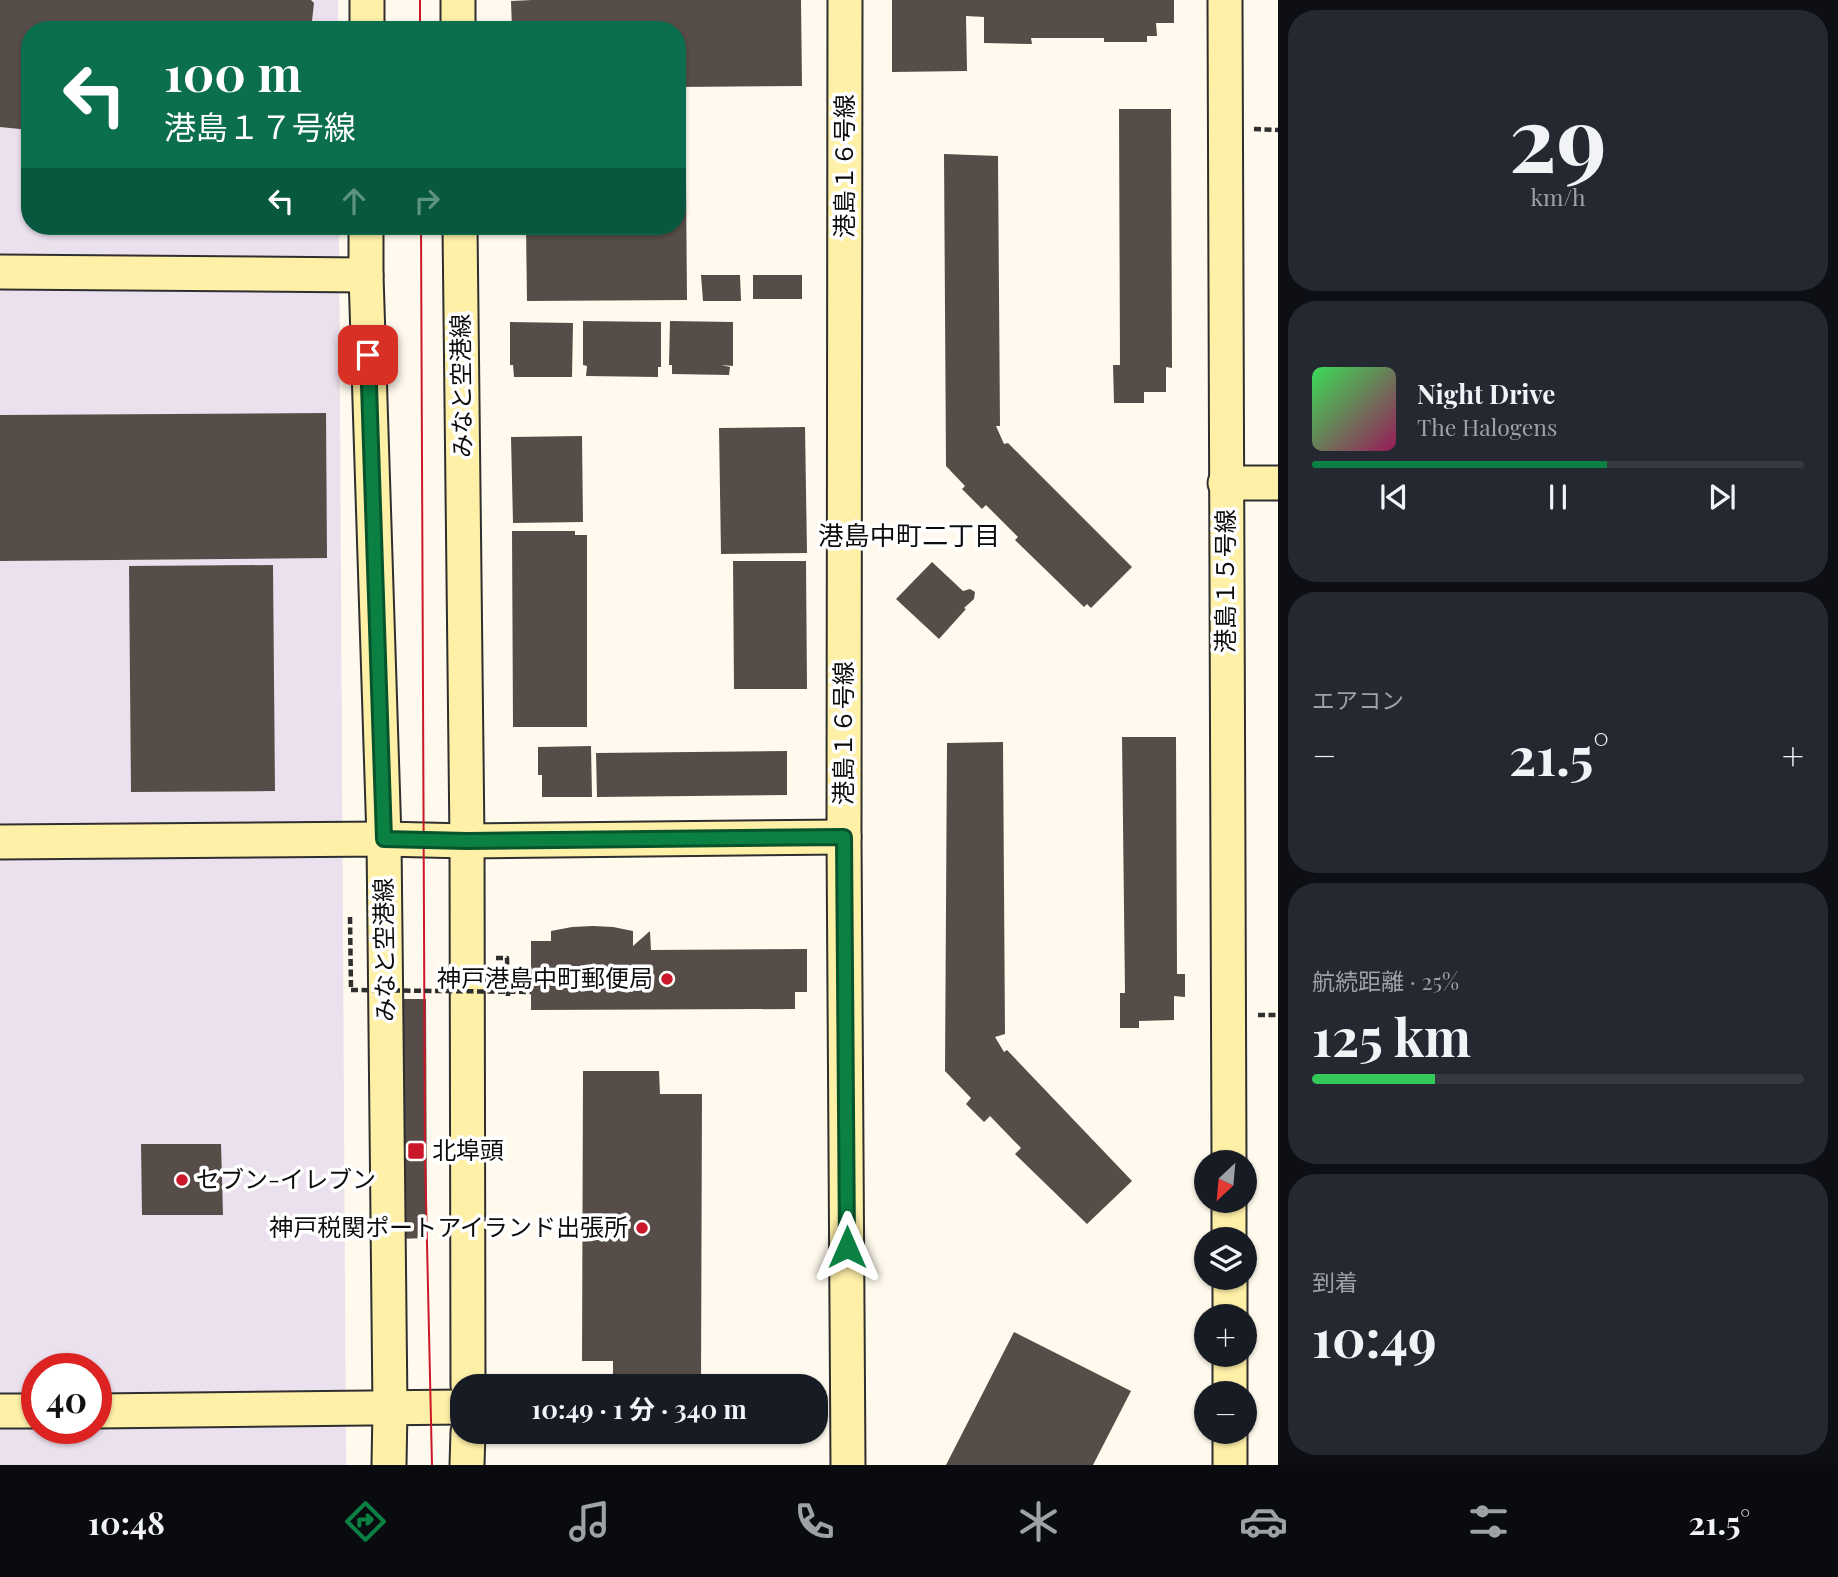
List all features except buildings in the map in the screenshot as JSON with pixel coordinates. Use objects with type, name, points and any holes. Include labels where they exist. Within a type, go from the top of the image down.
[{"type":"street","points":[[367,0],[367,21]]},
{"type":"street","points":[[458,0],[458,21]]},
{"type":"street","name":"港島１６号線","points":[[845,0],[844,837],[848,1465]]},
{"type":"street","name":"港島１５号線","points":[[1225,0],[1229,1150]]},
{"type":"street","name":"みなと空港線","points":[[366,235],[384,839],[389,1465]]},
{"type":"street","name":"みなと空港線","points":[[460,235],[467,841],[468,1374]]},
{"type":"street","points":[[0,272],[366,275]]},
{"type":"street","points":[[1225,483],[1278,483]]},
{"type":"street","points":[[0,842],[844,837]]},
{"type":"street","points":[[112,1411],[450,1407]]},
{"type":"street","points":[[0,1412],[21,1411]]},
{"type":"street","points":[[467,1465],[468,1444]]},
{"type":"street","points":[[1230,1444],[1230,1465]]},
{"type":"path","points":[[350,918],[351,990],[531,992]]},
{"type":"path","points":[[492,958],[507,958],[508,998]]},
{"type":"path","points":[[493,981],[493,992]]},
{"type":"shaded area","points":[[0,0],[338,0],[338,21],[21,21],[21,235],[339,235],[346,1465],[0,1465]]},
{"type":"tram line","points":[[420,0],[420,21]]},
{"type":"tram line","points":[[421,235],[425,1155],[432,1465]]},
{"type":"place","name":"神戸港島中町郵便局","points":[[667,979]]},
{"type":"place","name":"北埠頭","points":[[416,1151]]},
{"type":"place","name":"セブン-イレブン","points":[[182,1180]]},
{"type":"place","name":"神戸税関ポートアイランド出張所","points":[[642,1228]]},
{"type":"district","name":"港島中町二丁目","points":[[909,536]]},
{"type":"route","points":[[368,355],[384,839],[467,841],[844,837],[847,1247]]}]
